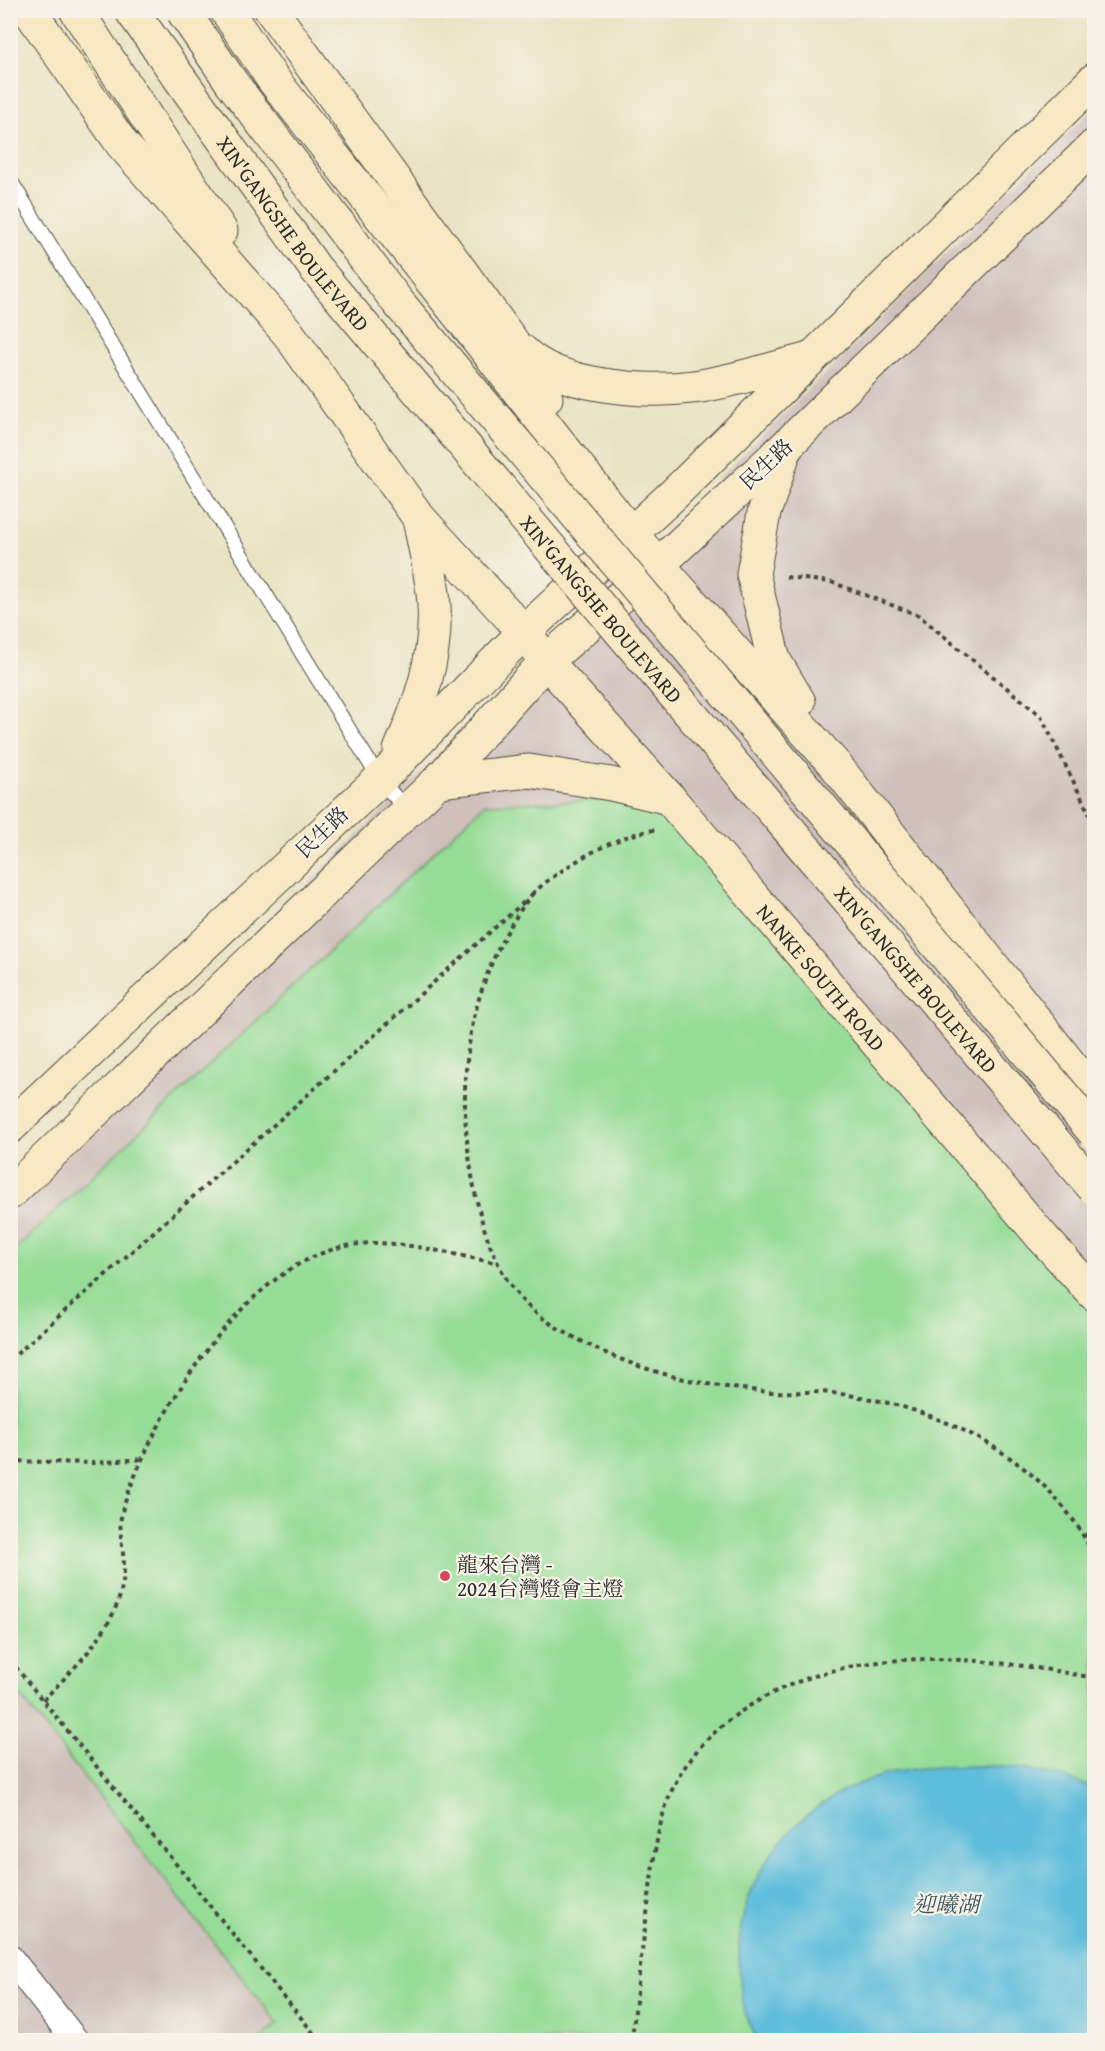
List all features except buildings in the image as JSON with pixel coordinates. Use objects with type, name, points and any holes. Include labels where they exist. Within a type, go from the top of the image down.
[{"type":"street","points":[[29,10],[122,144],[288,333]]},
{"type":"street","points":[[76,10],[288,333],[419,518],[524,632],[546,661]]},
{"type":"street","name":"XIN'GANGSHE BOULEVARD","points":[[131,10],[315,268],[629,642],[1095,1188]]},
{"type":"street","name":"XIN'GANGSHE BOULEVARD","points":[[182,10],[232,84],[398,301],[1095,1132]]},
{"type":"street","points":[[226,10],[272,78],[631,534],[836,766],[1095,1095]]},
{"type":"street","points":[[270,10],[511,340],[631,534]]},
{"type":"street","name":"民生路","points":[[10,1127],[386,772],[524,632],[631,534],[1095,80]]},
{"type":"street","name":"民生路","points":[[10,1193],[438,781],[546,661],[658,565],[787,445],[1095,146]]},
{"type":"street","points":[[511,340],[533,363],[583,383],[634,387],[693,387],[810,359]]},
{"type":"street","points":[[787,445],[764,513],[753,574],[774,660],[836,766]]},
{"type":"street","points":[[386,772],[422,700],[434,640],[434,605],[419,518]]},
{"type":"street","name":"NANKE SOUTH ROAD","points":[[546,661],[669,798],[1043,1238],[1095,1294]]},
{"type":"street","points":[[438,781],[529,771],[611,784],[669,798]]},
{"type":"street","points":[[10,1958],[75,2040]]},
{"type":"lane","points":[[10,180],[386,772],[407,811]]},
{"type":"path","points":[[753,574],[831,582],[918,615],[1041,716],[1095,823]]},
{"type":"path","points":[[10,1360],[553,876],[627,837],[649,831],[693,826]]},
{"type":"path","points":[[533,893],[515,917],[490,964],[474,1015],[466,1067],[465,1113],[472,1175],[482,1217],[498,1263],[515,1291],[534,1312],[581,1341],[628,1364],[678,1378],[721,1386],[770,1392],[830,1393],[858,1398],[921,1414],[955,1427],[1012,1459],[1037,1478],[1062,1503],[1084,1533],[1095,1556]]},
{"type":"path","points":[[43,1700],[77,1667],[113,1612],[123,1582],[120,1520],[143,1459],[187,1380],[224,1327],[285,1273],[324,1251],[362,1243],[404,1247],[498,1263]]},
{"type":"path","points":[[10,1461],[94,1463],[143,1459]]},
{"type":"path","points":[[1084,1533],[1095,1540]]},
{"type":"path","points":[[10,1659],[319,2040]]},
{"type":"path","points":[[632,2040],[650,1880],[662,1819],[681,1771],[709,1736],[725,1723],[771,1693],[795,1681],[823,1671],[880,1661],[911,1659],[978,1662],[1095,1678]]},
{"type":"shaded area","points":[[1094,107],[1094,2040],[11,2040],[11,1179]]},
{"type":"green space","points":[[669,798],[1094,1311],[1094,2040],[258,2040],[278,2024],[11,1684],[11,1253],[485,804]]},
{"type":"water","name":"迎曦湖","points":[[979,1766],[1038,1771],[1094,1788],[1094,2040],[759,2040],[745,2014],[741,1994],[739,1963],[741,1929],[749,1896],[764,1866],[783,1839],[807,1816],[834,1796],[865,1782],[897,1772],[917,1769]]},
{"type":"place","name":"龍來台灣 - 2024台灣燈會主燈","points":[[445,1576]]}]
